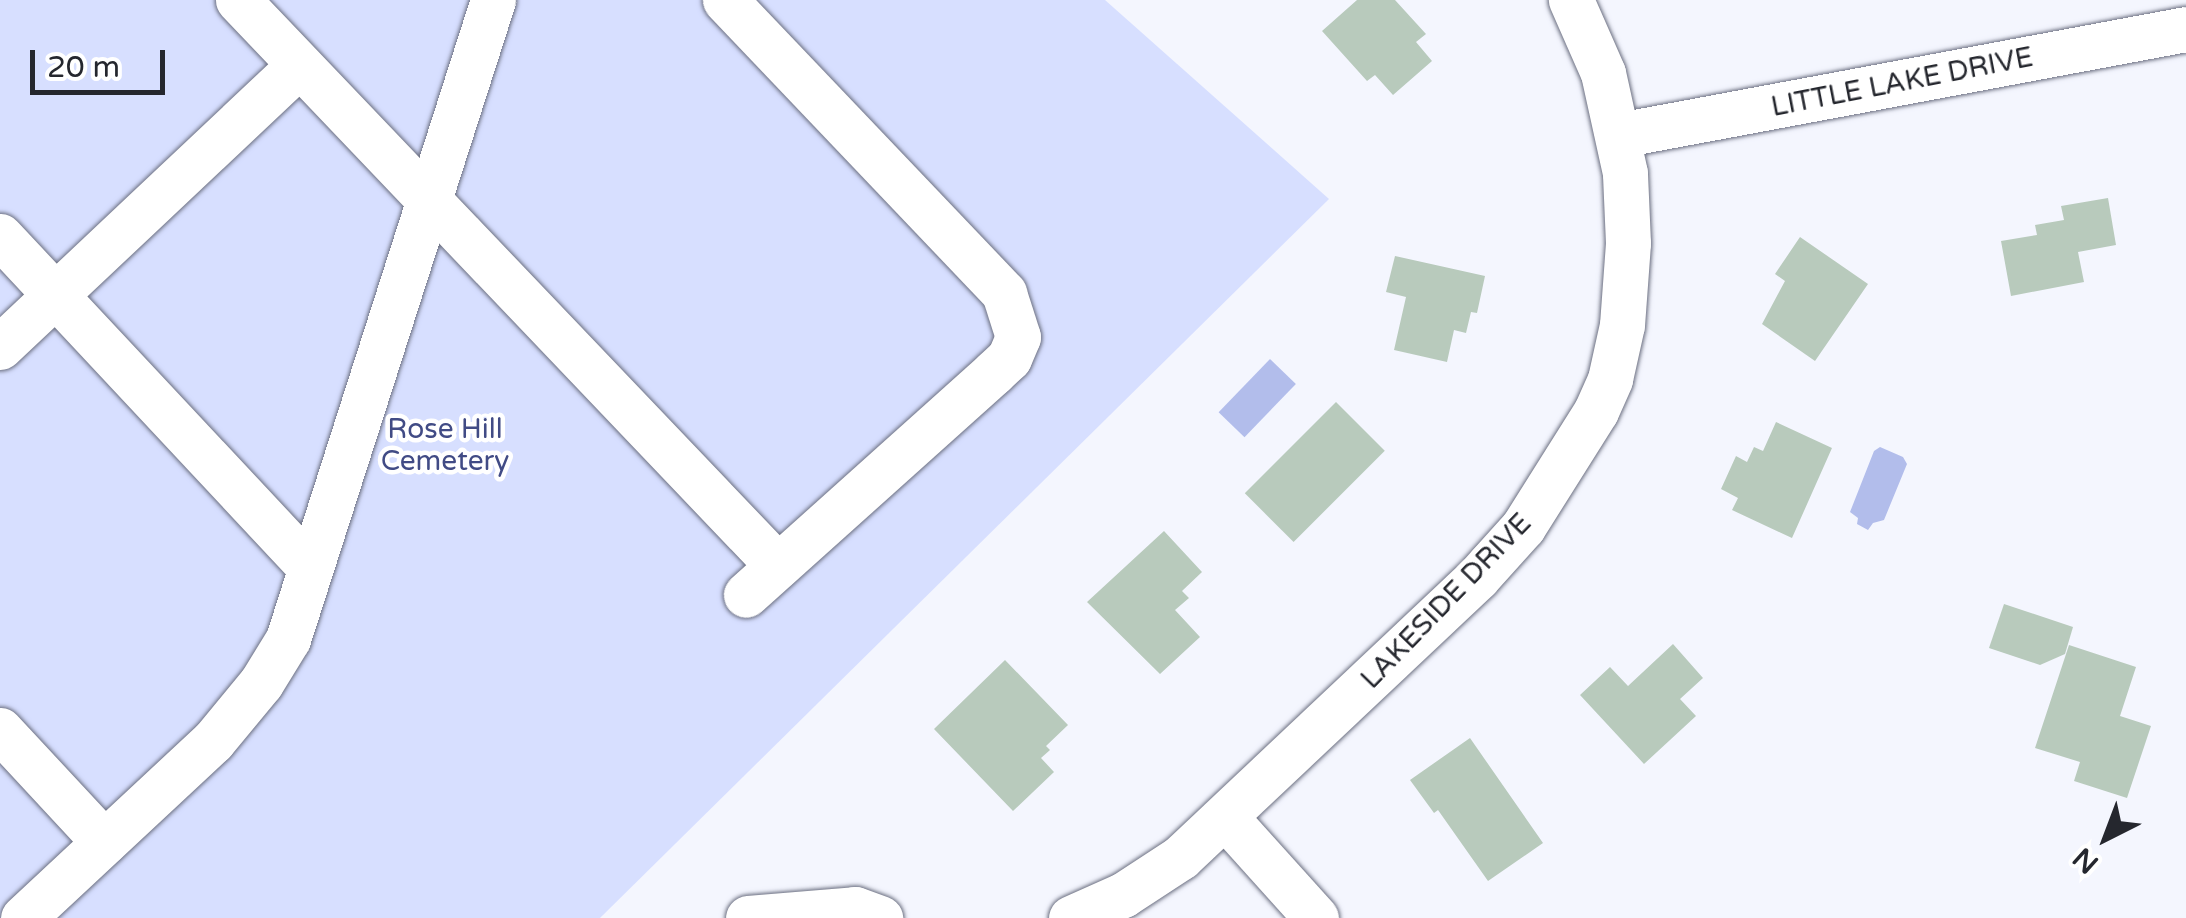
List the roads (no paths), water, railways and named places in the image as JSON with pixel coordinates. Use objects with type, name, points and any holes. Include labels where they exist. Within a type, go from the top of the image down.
[{"type":"street","points":[[238,0],[429,200],[762,581],[992,374],[1008,358],[1018,337],[1004,293],[724,0]]},
{"type":"street","points":[[23,918],[213,741],[261,683],[288,639],[493,0]]},
{"type":"street","name":"LAKESIDE DRIVE","points":[[1071,918],[1138,886],[1226,819],[1478,578],[1523,527],[1563,470],[1610,379],[1622,325],[1628,242],[1619,135],[1602,72],[1571,0]]},
{"type":"street","name":"LITTLE LAKE DRIVE","points":[[1619,135],[2186,29]]},
{"type":"street","points":[[0,346],[299,64]]},
{"type":"street","points":[[0,236],[310,567]]},
{"type":"street","points":[[0,730],[104,842]]},
{"type":"street","points":[[1226,819],[1316,918]]},
{"type":"street","points":[[748,918],[868,913]]},
{"type":"park label","name":"Rose Hill Cemetery","points":[[445,445]]}]
